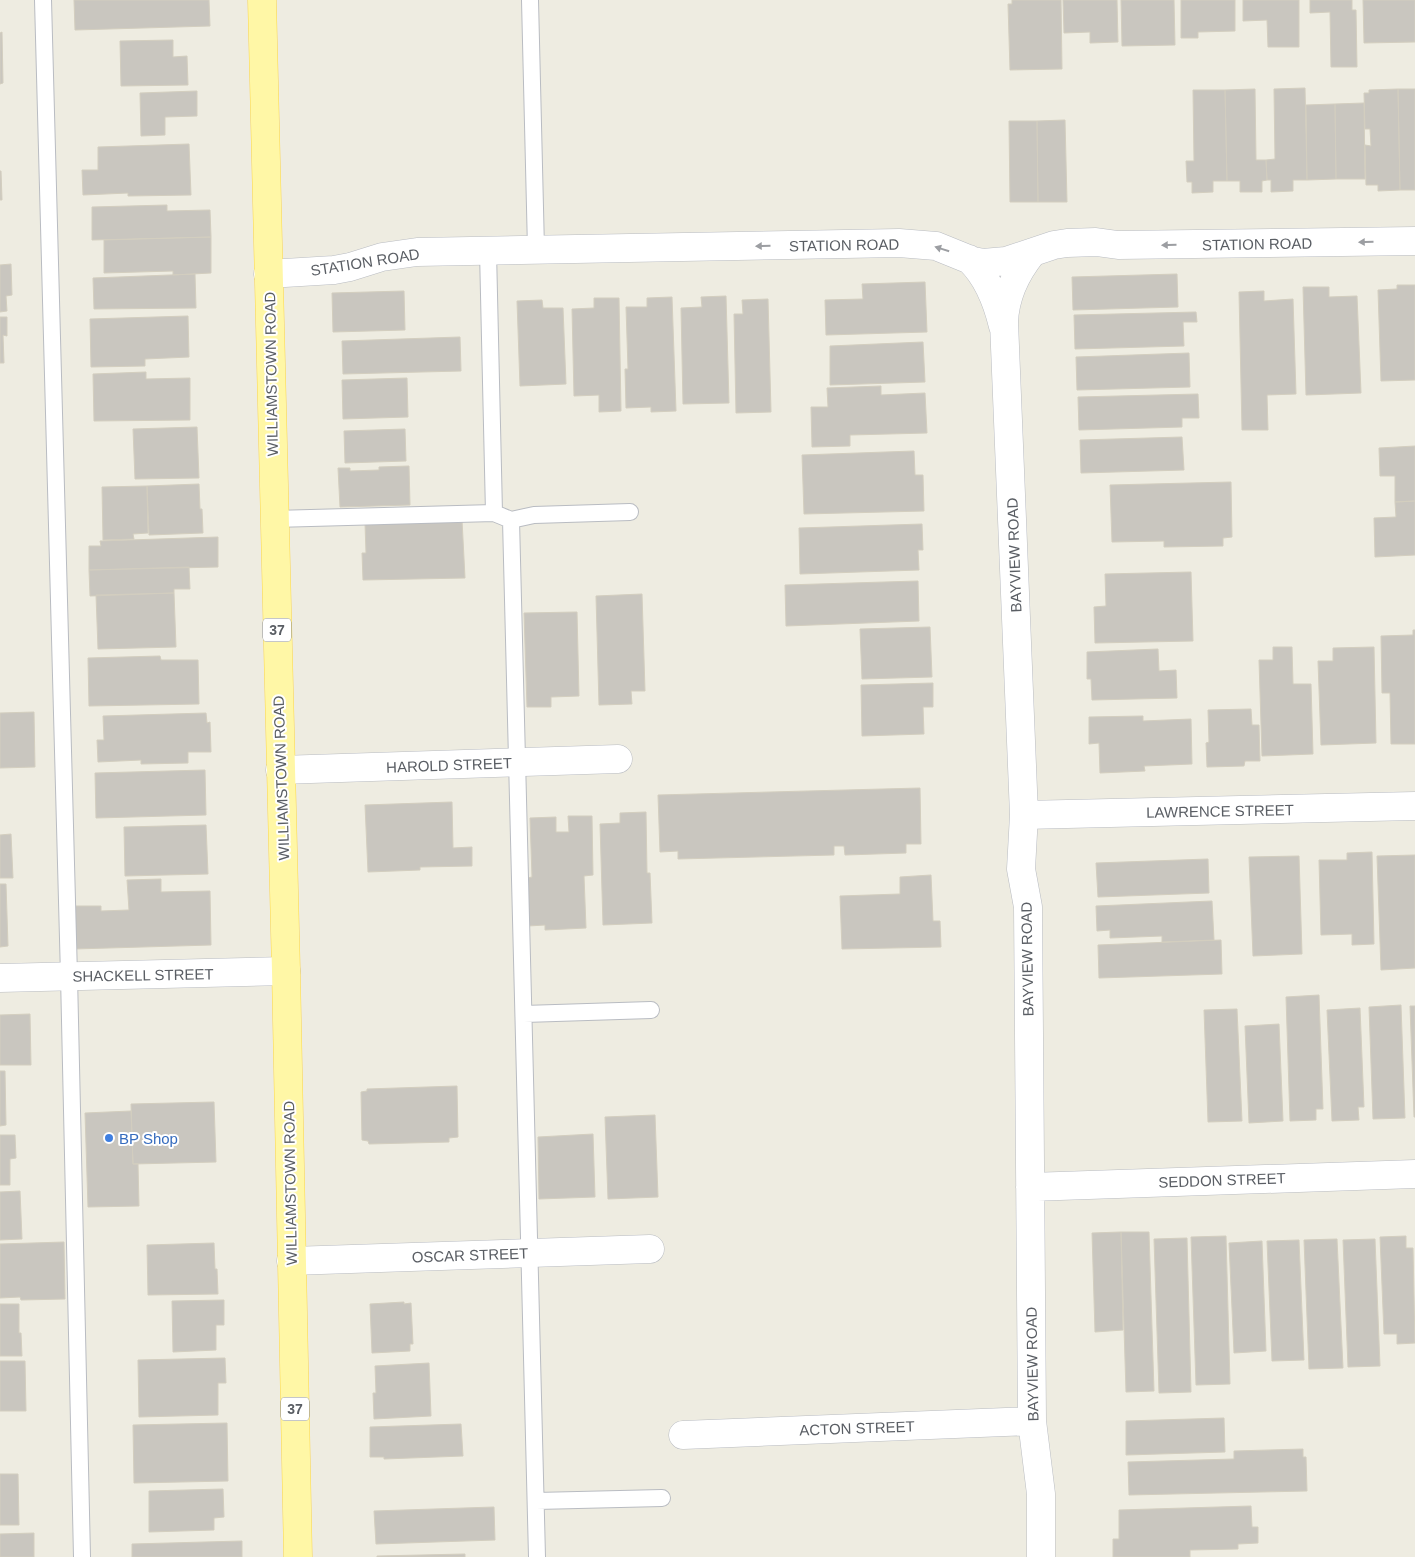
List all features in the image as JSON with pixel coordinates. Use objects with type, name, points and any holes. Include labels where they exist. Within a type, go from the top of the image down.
[{"type":"main road","name":"WILLIAMSTOWN ROAD","points":[[262,0],[286,971],[298,1557]]},
{"type":"street","name":"STATION ROAD","points":[[268,274],[334,270],[403,254],[536,249],[899,243],[936,246],[983,263],[999,262],[1054,245],[1086,241],[1114,245],[1415,242]]},
{"type":"street","name":"BAYVIEW ROAD","points":[[1032,253],[1018,273],[1008,296],[1005,309],[1004,332],[1024,815],[1021,868],[1028,907],[1032,1421],[1041,1494],[1041,1557]]},
{"type":"street","name":"BAYVIEW ROAD","points":[[969,259],[978,268],[987,283],[1000,315],[1004,332]]},
{"type":"street","name":"HAROLD STREET","points":[[280,770],[618,759]]},
{"type":"street","name":"LAWRENCE STREET","points":[[1024,815],[1415,806]]},
{"type":"street","name":"SHACKELL STREET","points":[[0,978],[286,971]]},
{"type":"street","name":"SEDDON STREET","points":[[1030,1187],[1415,1174]]},
{"type":"street","name":"OSCAR STREET","points":[[291,1261],[650,1249]]},
{"type":"street","name":"ACTON STREET","points":[[683,1435],[1032,1421]]},
{"type":"lane","points":[[43,0],[69,976],[82,1557]]},
{"type":"lane","points":[[530,0],[536,249]]},
{"type":"lane","points":[[488,251],[494,513]]},
{"type":"lane","points":[[274,519],[494,513],[511,520],[534,515],[630,512]]},
{"type":"lane","points":[[511,520],[537,1557]]},
{"type":"lane","points":[[524,1014],[651,1010]]},
{"type":"lane","points":[[536,1500],[662,1498]]},
{"type":"building","points":[[74,0],[209,0],[210,26],[75,30]]},
{"type":"building","points":[[1012,0],[1061,0],[1062,69],[1010,70],[1008,4],[1012,4]]},
{"type":"building","points":[[1063,0],[1117,0],[1118,42],[1090,43],[1090,32],[1064,33]]},
{"type":"building","points":[[1121,0],[1174,0],[1175,45],[1122,46]]},
{"type":"building","points":[[1181,0],[1235,0],[1235,31],[1198,32],[1198,38],[1181,38]]},
{"type":"building","points":[[1243,0],[1299,0],[1299,47],[1268,47],[1267,20],[1243,21]]},
{"type":"building","points":[[1310,0],[1352,0],[1352,10],[1356,10],[1357,67],[1331,67],[1330,12],[1310,13]]},
{"type":"building","points":[[1363,0],[1415,0],[1415,42],[1364,43]]},
{"type":"building","points":[[2,32],[3,83],[0,84],[0,33]]},
{"type":"building","points":[[173,40],[173,57],[187,56],[188,85],[121,86],[120,41]]},
{"type":"building","points":[[1305,88],[1307,180],[1293,180],[1293,191],[1271,192],[1271,180],[1267,180],[1266,160],[1275,159],[1274,89]]},
{"type":"building","points":[[1255,89],[1256,160],[1266,160],[1267,180],[1262,181],[1262,192],[1240,192],[1240,181],[1227,181],[1225,90]]},
{"type":"building","points":[[1398,89],[1400,190],[1378,191],[1378,185],[1366,185],[1365,145],[1371,146],[1370,129],[1365,129],[1364,93],[1369,93],[1369,90]]},
{"type":"building","points":[[1398,89],[1415,89],[1415,190],[1400,190]]},
{"type":"building","points":[[1193,90],[1225,90],[1227,181],[1213,181],[1213,192],[1192,193],[1192,182],[1187,182],[1186,161],[1194,161]]},
{"type":"building","points":[[197,91],[197,116],[165,117],[165,135],[141,136],[140,93]]},
{"type":"building","points":[[1364,103],[1365,179],[1336,179],[1335,104]]},
{"type":"building","points":[[1335,104],[1336,179],[1307,180],[1306,105]]},
{"type":"building","points":[[1065,120],[1067,202],[1038,202],[1037,121]]},
{"type":"building","points":[[1009,121],[1037,121],[1038,202],[1010,202]]},
{"type":"building","points":[[189,144],[191,195],[128,196],[128,193],[83,195],[82,170],[98,170],[98,147]]},
{"type":"building","points":[[1,171],[2,200],[0,200]]},
{"type":"building","points":[[167,205],[167,211],[210,210],[211,237],[92,240],[92,207]]},
{"type":"building","points":[[211,237],[211,273],[173,275],[173,271],[104,273],[104,240]]},
{"type":"building","points":[[11,264],[12,295],[6,296],[7,311],[0,312],[0,265]]},
{"type":"building","points":[[195,274],[196,308],[94,309],[93,278]]},
{"type":"building","points":[[1177,274],[1178,307],[1073,310],[1072,277]]},
{"type":"building","points":[[925,282],[927,332],[826,335],[825,300],[863,299],[862,284]]},
{"type":"building","points":[[1397,285],[1415,285],[1415,380],[1381,381],[1378,290],[1397,289]]},
{"type":"building","points":[[1303,287],[1329,287],[1329,297],[1357,296],[1361,393],[1306,395]]},
{"type":"building","points":[[404,291],[405,330],[333,332],[332,293]]},
{"type":"building","points":[[1264,291],[1264,301],[1293,299],[1296,394],[1267,395],[1268,430],[1242,430],[1239,292]]},
{"type":"building","points":[[726,296],[729,403],[683,404],[681,308],[702,307],[701,297]]},
{"type":"building","points":[[672,297],[676,411],[651,412],[651,407],[626,408],[625,369],[628,369],[626,307],[647,307],[647,298]]},
{"type":"building","points":[[594,298],[619,298],[621,411],[599,412],[599,395],[574,396],[572,309],[594,308]]},
{"type":"building","points":[[768,299],[771,412],[736,413],[734,314],[743,314],[742,300]]},
{"type":"building","points":[[542,300],[543,308],[563,308],[566,384],[520,386],[517,301]]},
{"type":"building","points":[[1196,312],[1197,322],[1183,322],[1184,346],[1075,349],[1074,315]]},
{"type":"building","points":[[188,316],[189,357],[145,359],[145,366],[91,367],[90,319]]},
{"type":"building","points":[[0,317],[7,317],[7,336],[3,335],[4,363],[0,363]]},
{"type":"building","points":[[460,337],[461,371],[343,374],[342,341]]},
{"type":"building","points":[[923,342],[925,382],[830,385],[830,346]]},
{"type":"building","points":[[1189,353],[1190,387],[1077,390],[1076,357]]},
{"type":"building","points":[[146,372],[146,379],[190,378],[190,420],[94,421],[93,374]]},
{"type":"building","points":[[407,378],[408,417],[343,419],[342,380]]},
{"type":"building","points":[[881,386],[881,395],[925,393],[927,433],[850,435],[850,446],[812,447],[811,407],[828,407],[827,388]]},
{"type":"building","points":[[1198,394],[1199,418],[1182,418],[1182,427],[1079,430],[1078,397]]},
{"type":"building","points":[[197,427],[199,478],[135,479],[133,429]]},
{"type":"building","points":[[405,429],[406,461],[345,463],[344,431]]},
{"type":"building","points":[[1182,437],[1184,470],[1081,473],[1080,440]]},
{"type":"building","points":[[1415,446],[1415,501],[1395,502],[1395,476],[1380,476],[1379,448]]},
{"type":"building","points":[[914,451],[915,475],[923,475],[924,511],[804,514],[802,455]]},
{"type":"building","points":[[409,466],[410,505],[340,507],[338,468],[350,468],[350,471],[379,470],[379,467]]},
{"type":"building","points":[[1231,482],[1232,537],[1223,538],[1223,546],[1164,547],[1164,541],[1112,542],[1110,485]]},
{"type":"building","points":[[199,484],[203,533],[149,535],[147,486]]},
{"type":"building","points":[[147,486],[148,533],[133,534],[134,539],[103,540],[102,487]]},
{"type":"building","points":[[1415,501],[1415,555],[1375,557],[1374,518],[1396,517],[1395,502]]},
{"type":"building","points":[[462,520],[465,578],[363,580],[362,553],[366,553],[365,523]]},
{"type":"building","points":[[922,524],[923,550],[918,550],[919,570],[800,574],[799,528]]},
{"type":"building","points":[[218,537],[218,567],[89,570],[89,546],[101,546],[100,541]]},
{"type":"building","points":[[189,567],[190,589],[174,589],[174,593],[90,596],[89,570]]},
{"type":"building","points":[[1191,572],[1193,641],[1095,643],[1094,607],[1106,606],[1105,574]]},
{"type":"building","points":[[918,581],[919,621],[786,626],[785,585]]},
{"type":"building","points":[[174,593],[176,647],[98,649],[96,595]]},
{"type":"building","points":[[642,594],[645,691],[631,691],[632,704],[599,705],[596,596]]},
{"type":"building","points":[[577,612],[579,696],[551,697],[551,707],[527,707],[524,613]]},
{"type":"building","points":[[930,627],[932,677],[862,679],[860,629]]},
{"type":"building","points":[[1413,630],[1415,630],[1415,744],[1391,744],[1390,693],[1382,693],[1381,636],[1413,635]]},
{"type":"building","points":[[1273,647],[1292,647],[1293,684],[1311,684],[1313,754],[1262,756],[1259,660],[1273,660]]},
{"type":"building","points":[[1374,647],[1376,743],[1321,745],[1318,661],[1333,661],[1333,648]]},
{"type":"building","points":[[1158,649],[1159,671],[1176,670],[1177,698],[1092,700],[1091,679],[1087,679],[1087,652]]},
{"type":"building","points":[[160,656],[161,660],[198,660],[199,704],[89,706],[88,658]]},
{"type":"building","points":[[933,683],[933,707],[923,707],[924,734],[862,736],[861,685]]},
{"type":"building","points":[[1251,709],[1252,725],[1259,725],[1260,761],[1245,761],[1244,766],[1207,767],[1206,743],[1209,742],[1208,710]]},
{"type":"building","points":[[34,712],[35,767],[0,768],[0,713]]},
{"type":"building","points":[[206,713],[207,723],[210,722],[211,752],[188,752],[188,763],[141,764],[141,760],[98,762],[97,740],[104,740],[103,716]]},
{"type":"building","points":[[1143,716],[1143,721],[1191,719],[1192,764],[1144,766],[1145,771],[1100,773],[1099,743],[1089,744],[1089,717]]},
{"type":"building","points":[[205,770],[206,815],[96,818],[95,773]]},
{"type":"building","points":[[920,788],[921,844],[906,844],[906,853],[845,855],[844,846],[834,846],[834,855],[678,859],[678,851],[660,852],[658,795]]},
{"type":"building","points":[[452,802],[453,848],[472,847],[472,866],[420,867],[420,870],[368,872],[365,805]]},
{"type":"building","points":[[646,812],[647,873],[650,873],[652,923],[603,925],[600,824],[620,823],[620,813]]},
{"type":"building","points":[[568,816],[592,816],[593,875],[584,876],[586,928],[545,930],[545,925],[528,926],[527,878],[532,877],[530,818],[556,817],[556,832],[569,832]]},
{"type":"building","points":[[206,825],[208,874],[125,876],[124,827]]},
{"type":"building","points":[[11,834],[13,878],[0,878],[0,835]]},
{"type":"building","points":[[1372,852],[1374,944],[1352,945],[1352,934],[1321,935],[1319,860],[1347,860],[1347,853]]},
{"type":"building","points":[[1415,855],[1415,968],[1381,970],[1377,856]]},
{"type":"building","points":[[1299,856],[1302,954],[1253,956],[1249,857]]},
{"type":"building","points":[[1208,859],[1209,893],[1098,897],[1096,863]]},
{"type":"building","points":[[931,875],[933,921],[940,921],[941,947],[842,949],[840,896],[900,894],[900,877]]},
{"type":"building","points":[[161,879],[161,892],[210,891],[211,945],[74,949],[73,906],[101,906],[101,911],[129,910],[127,880]]},
{"type":"building","points":[[0,884],[6,884],[8,946],[0,947]]},
{"type":"building","points":[[1212,901],[1214,940],[1162,942],[1162,936],[1110,938],[1110,930],[1097,931],[1096,906]]},
{"type":"building","points":[[1221,940],[1222,974],[1099,978],[1098,945]]},
{"type":"building","points":[[1319,995],[1323,1109],[1316,1109],[1316,1120],[1290,1121],[1286,997]]},
{"type":"building","points":[[1401,1005],[1405,1118],[1373,1119],[1369,1007]]},
{"type":"building","points":[[1410,1006],[1415,1006],[1415,1117],[1414,1117]]},
{"type":"building","points":[[1360,1008],[1364,1107],[1358,1107],[1359,1120],[1332,1121],[1327,1010]]},
{"type":"building","points":[[1237,1009],[1242,1121],[1208,1122],[1204,1010]]},
{"type":"building","points":[[30,1014],[31,1065],[0,1065],[0,1015]]},
{"type":"building","points":[[1279,1024],[1283,1121],[1249,1123],[1245,1026]]},
{"type":"building","points":[[0,1071],[5,1071],[6,1125],[0,1126]]},
{"type":"building","points":[[457,1086],[458,1137],[449,1138],[449,1142],[369,1144],[368,1141],[362,1140],[361,1092],[367,1091],[367,1089]]},
{"type":"building","points":[[214,1102],[216,1162],[133,1164],[131,1104]]},
{"type":"building","name":"BP Shop","points":[[131,1111],[133,1164],[138,1164],[139,1206],[88,1207],[85,1113]]},
{"type":"building","points":[[655,1115],[658,1197],[608,1199],[605,1117]]},
{"type":"building","points":[[593,1134],[595,1197],[539,1199],[538,1137]]},
{"type":"building","points":[[0,1135],[15,1135],[16,1158],[10,1159],[10,1185],[0,1185]]},
{"type":"building","points":[[20,1191],[22,1239],[0,1240],[0,1192]]},
{"type":"building","points":[[1121,1232],[1149,1232],[1154,1391],[1126,1392]]},
{"type":"building","points":[[1121,1232],[1123,1330],[1095,1332],[1092,1233]]},
{"type":"building","points":[[1226,1236],[1230,1384],[1196,1385],[1191,1237]]},
{"type":"building","points":[[1406,1236],[1406,1248],[1413,1248],[1415,1343],[1397,1344],[1397,1334],[1384,1334],[1380,1237]]},
{"type":"building","points":[[1187,1238],[1191,1392],[1159,1393],[1154,1239]]},
{"type":"building","points":[[1337,1239],[1343,1368],[1309,1369],[1304,1240]]},
{"type":"building","points":[[1375,1239],[1380,1366],[1348,1367],[1343,1240]]},
{"type":"building","points":[[1299,1240],[1304,1360],[1272,1361],[1267,1241]]},
{"type":"building","points":[[1262,1241],[1266,1351],[1234,1353],[1229,1243]]},
{"type":"building","points":[[64,1242],[65,1299],[21,1300],[20,1297],[0,1298],[0,1244]]},
{"type":"building","points":[[214,1243],[218,1294],[148,1295],[147,1245]]},
{"type":"building","points":[[224,1300],[224,1325],[216,1325],[216,1350],[173,1352],[172,1301]]},
{"type":"building","points":[[404,1302],[404,1304],[411,1303],[413,1344],[410,1344],[410,1351],[372,1353],[370,1304]]},
{"type":"building","points":[[0,1304],[19,1304],[19,1333],[21,1333],[22,1356],[0,1356]]},
{"type":"building","points":[[225,1358],[226,1383],[218,1383],[218,1415],[139,1417],[138,1360]]},
{"type":"building","points":[[0,1361],[25,1361],[26,1411],[0,1411]]},
{"type":"building","points":[[429,1363],[431,1416],[374,1419],[373,1393],[376,1393],[375,1366]]},
{"type":"building","points":[[1224,1418],[1225,1452],[1126,1455],[1126,1421]]},
{"type":"building","points":[[227,1423],[228,1481],[134,1483],[133,1425]]},
{"type":"building","points":[[461,1424],[463,1456],[384,1459],[384,1457],[370,1457],[370,1427]]},
{"type":"building","points":[[1303,1449],[1303,1457],[1306,1457],[1307,1491],[1129,1495],[1128,1462],[1234,1459],[1234,1451]]},
{"type":"building","points":[[0,1474],[18,1474],[19,1525],[0,1525]]},
{"type":"building","points":[[223,1489],[224,1517],[214,1518],[214,1530],[149,1532],[149,1491]]},
{"type":"building","points":[[1251,1506],[1252,1527],[1258,1527],[1258,1543],[1238,1544],[1238,1549],[1190,1550],[1190,1557],[1113,1557],[1113,1539],[1119,1539],[1119,1510]]},
{"type":"building","points":[[494,1507],[495,1540],[376,1544],[374,1511]]},
{"type":"building","points":[[34,1533],[34,1557],[0,1557],[0,1534]]},
{"type":"building","points":[[242,1541],[242,1557],[132,1557],[132,1544]]},
{"type":"building","points":[[465,1554],[465,1557],[377,1557],[377,1556]]},
{"type":"place","name":"BP Shop","points":[[109,1138]]}]
